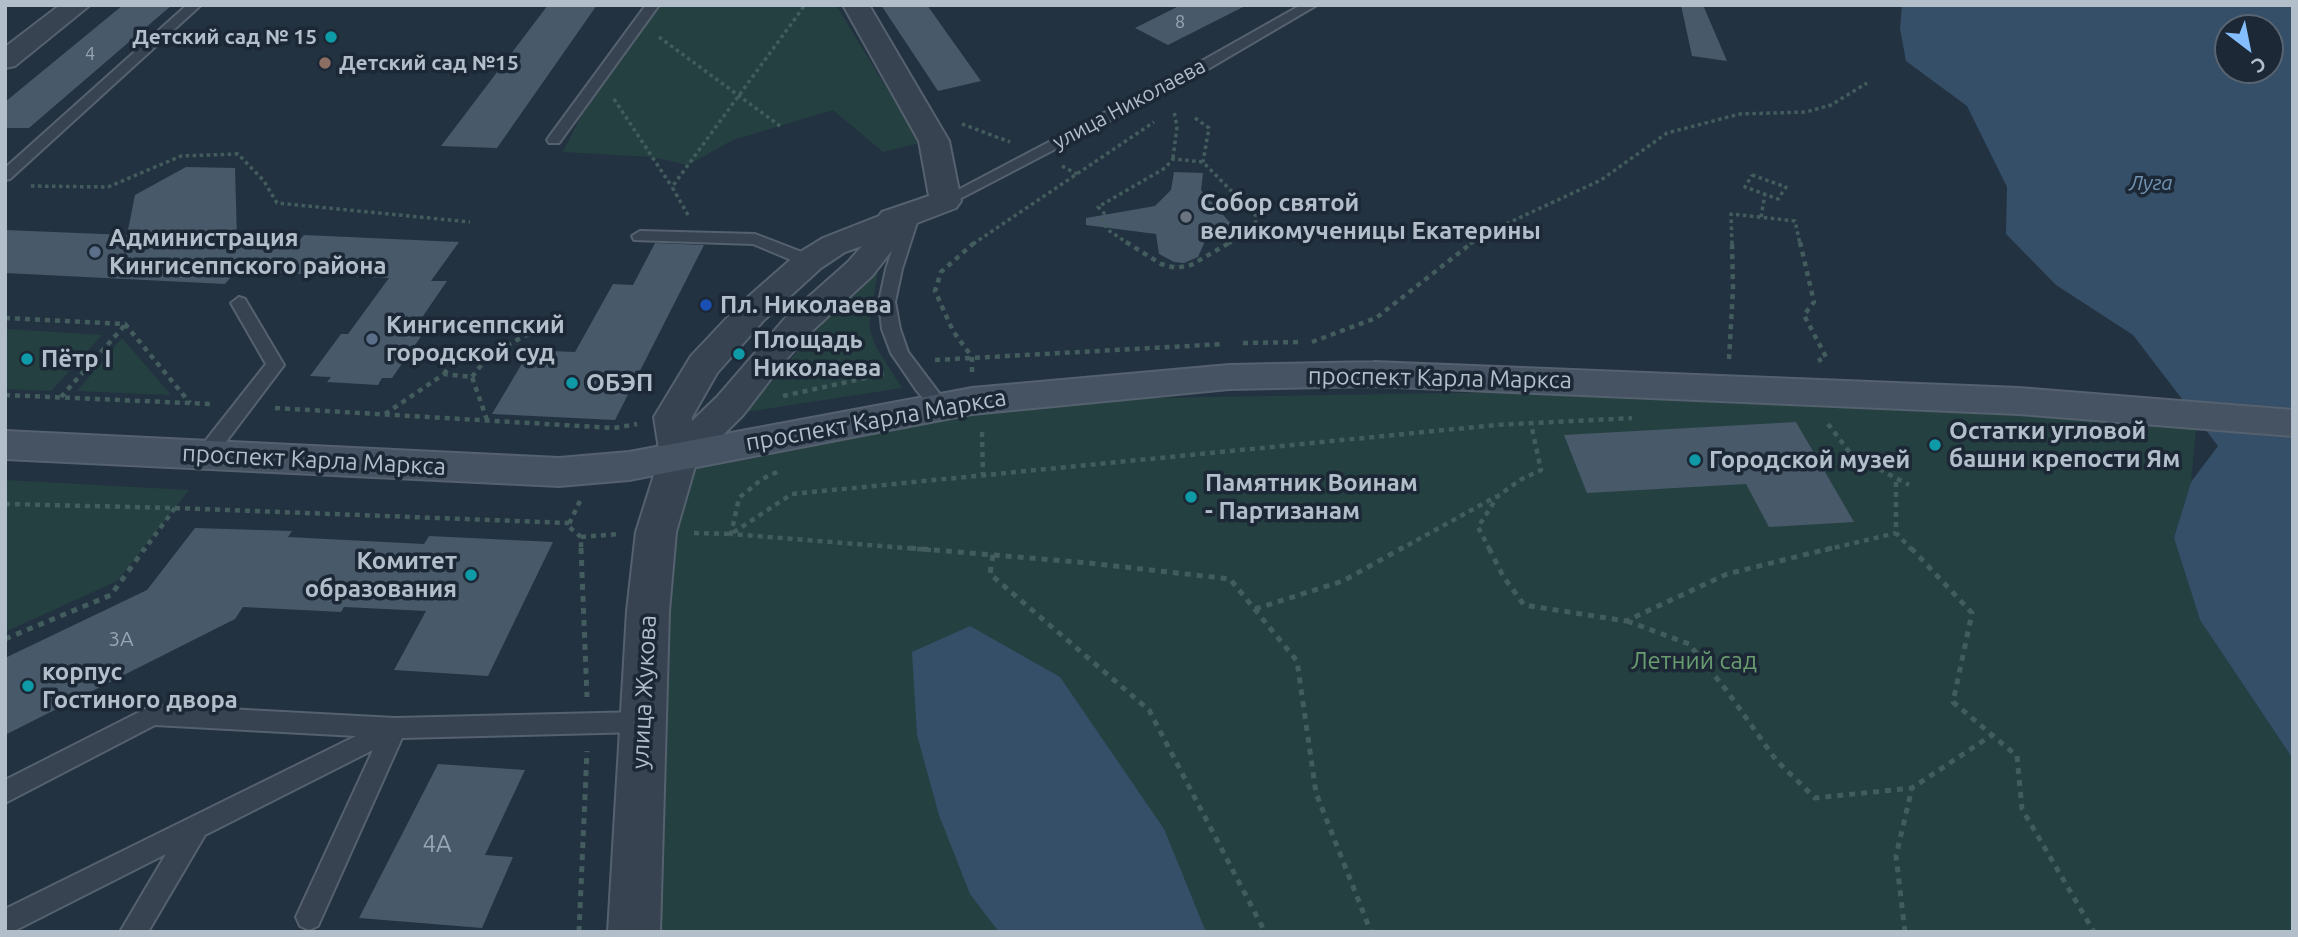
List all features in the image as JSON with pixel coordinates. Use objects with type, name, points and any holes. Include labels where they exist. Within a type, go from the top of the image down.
[{"type":"main road","name":"проспект Карла Маркса","points":[[5,445],[559,472],[593,470],[679,456],[939,405],[1105,386],[1229,377],[1374,374],[1739,377],[2293,423]]},
{"type":"main road","points":[[5,459],[546,483],[593,470]]},
{"type":"street","points":[[5,60],[77,5]]},
{"type":"street","points":[[679,456],[673,417],[691,384],[752,312],[809,261],[834,245],[945,201],[934,141],[856,5]]},
{"type":"street","points":[[679,456],[730,406],[771,354],[799,324],[860,269],[903,216]]},
{"type":"street","name":"улица Жукова","points":[[634,932],[648,611],[656,532],[679,456]]},
{"type":"lane","points":[[5,176],[195,5]]},
{"type":"lane","points":[[554,140],[653,5]]},
{"type":"lane","name":"улица Николаева","points":[[945,201],[1198,69],[1311,5]]},
{"type":"lane","points":[[903,216],[887,302],[891,329],[900,353],[939,405]]},
{"type":"lane","points":[[640,236],[755,239],[809,261]]},
{"type":"lane","points":[[206,454],[275,365],[239,303]]},
{"type":"lane","points":[[5,792],[153,715],[395,728],[642,722]]},
{"type":"lane","points":[[5,922],[395,728]]},
{"type":"lane","points":[[309,917],[395,728]]},
{"type":"lane","points":[[133,932],[196,827]]},
{"type":"path","points":[[672,187],[805,5]]},
{"type":"path","points":[[640,23],[780,126]]},
{"type":"path","points":[[600,78],[672,187],[700,236]]},
{"type":"path","points":[[1312,342],[1376,318],[1480,236],[1601,180],[1667,133],[1740,114],[1805,112],[1831,105],[1867,83]]},
{"type":"path","points":[[1166,114],[1174,111],[1177,127],[1173,159],[1165,168],[1098,207],[1104,213],[1103,222],[1108,230],[1161,264],[1176,268],[1191,265],[1255,228],[1256,216],[1203,162],[1173,159]]},
{"type":"path","points":[[972,357],[953,331],[935,291],[941,272],[963,250],[1159,118]]},
{"type":"path","points":[[1195,118],[1209,128],[1203,162]]},
{"type":"path","points":[[951,120],[1037,152],[1077,174]]},
{"type":"path","points":[[18,186],[108,187],[181,156],[238,153],[264,181],[277,203],[470,222]]},
{"type":"path","points":[[1752,175],[1786,187],[1779,198],[1765,194],[1745,187],[1752,175]]},
{"type":"path","points":[[1761,217],[1765,194]]},
{"type":"path","points":[[1739,377],[1731,214],[1795,221],[1814,302],[1804,315],[1826,357],[1814,363]]},
{"type":"path","points":[[5,318],[125,324],[190,404]]},
{"type":"path","points":[[61,398],[125,324]]},
{"type":"path","points":[[472,377],[489,355],[547,324]]},
{"type":"path","points":[[5,395],[384,415],[444,374],[460,351],[489,355]]},
{"type":"path","points":[[444,374],[472,377]]},
{"type":"path","points":[[472,377],[488,420]]},
{"type":"path","points":[[731,534],[792,494],[1531,424],[1637,418]]},
{"type":"path","points":[[1826,422],[1851,454],[1909,485]]},
{"type":"path","points":[[1255,609],[1343,581],[1541,470],[1531,424]]},
{"type":"path","points":[[981,429],[995,428]]},
{"type":"path","points":[[731,534],[739,498],[762,479],[785,468]]},
{"type":"path","points":[[593,470],[568,526],[581,537],[656,532],[731,534],[993,555],[1230,579],[1297,661],[1316,793],[1371,932]]},
{"type":"path","points":[[1896,482],[1896,533],[1972,613],[1953,702],[2017,756],[2022,809],[2094,932]]},
{"type":"path","points":[[1498,496],[1478,527],[1503,576],[1524,605],[1626,621],[1689,644],[1727,691],[1776,760],[1815,798],[1912,788],[1992,735]]},
{"type":"path","points":[[5,503],[569,523]]},
{"type":"path","points":[[5,639],[111,595],[175,508]]},
{"type":"path","points":[[1626,621],[1727,574],[1896,533]]},
{"type":"path","points":[[579,932],[588,722],[581,537]]},
{"type":"path","points":[[993,555],[990,574],[1150,710],[1265,932]]},
{"type":"path","points":[[1905,932],[1896,856],[1912,788]]},
{"type":"green space","points":[[653,5],[836,5],[920,143],[883,152],[833,110],[733,140],[688,165],[652,157],[563,152],[600,78]]},
{"type":"green space","points":[[878,270],[869,327],[876,347],[902,388],[746,412],[818,327]]},
{"type":"green space","points":[[5,329],[102,335],[51,391],[5,389]]},
{"type":"green space","points":[[122,338],[171,395],[77,391]]},
{"type":"green space","name":"Летний сад","points":[[1749,388],[2197,418],[2191,482],[2174,538],[2200,620],[2293,759],[2293,932],[633,932],[679,456],[972,401]]},
{"type":"green space","points":[[5,480],[189,490],[117,581],[5,632]]},
{"type":"water","name":"Луга","points":[[1902,5],[2293,5],[2293,759],[2200,620],[2174,538],[2191,482],[2218,446],[2133,335],[2056,285],[2006,234],[2007,187],[1967,106],[1906,61],[1900,29]]},
{"type":"water","points":[[970,626],[1060,677],[1164,829],[1206,932],[999,932],[970,894],[939,815],[917,735],[912,652]]},
{"type":"building","points":[[123,5],[172,5],[29,128],[5,128],[5,102]]},
{"type":"building","points":[[548,5],[597,5],[497,148],[441,146]]},
{"type":"building","points":[[881,5],[927,5],[981,81],[938,91]]},
{"type":"building","points":[[1181,5],[1247,5],[1168,45],[1135,28]]},
{"type":"building","points":[[1681,5],[1703,5],[1727,61],[1692,56]]},
{"type":"building","points":[[186,167],[235,168],[237,239],[298,242],[304,235],[459,242],[431,281],[447,281],[410,335],[422,335],[392,378],[382,378],[378,385],[327,382],[331,377],[310,376],[341,334],[348,334],[389,278],[236,271],[225,284],[5,273],[5,230],[127,235],[135,195]]},
{"type":"building","name":"Собор святой великомученицы Екатерины","points":[[1174,172],[1203,173],[1201,190],[1240,234],[1210,230],[1198,257],[1184,263],[1174,262],[1159,254],[1156,234],[1086,225],[1086,218],[1155,206],[1171,190]]},
{"type":"building","name":"ОБЭП","points":[[655,243],[704,245],[615,420],[492,414],[530,350],[575,352],[613,284],[633,285]]},
{"type":"building","name":"Городской музей","points":[[1796,422],[1854,522],[1769,527],[1746,484],[1587,493],[1564,435]]},
{"type":"building","points":[[195,528],[292,531],[288,537],[424,544],[429,536],[553,542],[488,676],[394,670],[426,611],[344,607],[341,612],[243,607],[235,619],[5,735],[5,658],[147,590]]},
{"type":"building","points":[[438,764],[525,770],[485,855],[513,857],[482,928],[359,918]]},
{"type":"place","name":"Детский сад № 15","points":[[331,37]]},
{"type":"place","name":"Детский сад №15","points":[[325,63]]},
{"type":"place","name":"Собор святой великомученицы Екатерины","points":[[1186,217]]},
{"type":"place","name":"Администрация Кингисеппского района","points":[[95,252]]},
{"type":"place","name":"Пл. Николаева","points":[[706,305]]},
{"type":"place","name":"Кингисеппский городской суд","points":[[372,339]]},
{"type":"place","name":"Площадь Николаева","points":[[739,354]]},
{"type":"place","name":"Пётр I","points":[[27,359]]},
{"type":"place","name":"ОБЭП","points":[[572,383]]},
{"type":"place","name":"Остатки угловой башни крепости Ям","points":[[1935,445]]},
{"type":"place","name":"Городской музей","points":[[1695,460]]},
{"type":"place","name":"Памятник Воинам - Партизанам","points":[[1191,497]]},
{"type":"place","name":"Комитет образования","points":[[471,575]]},
{"type":"place","name":"корпус Гостиного двора","points":[[28,686]]}]
